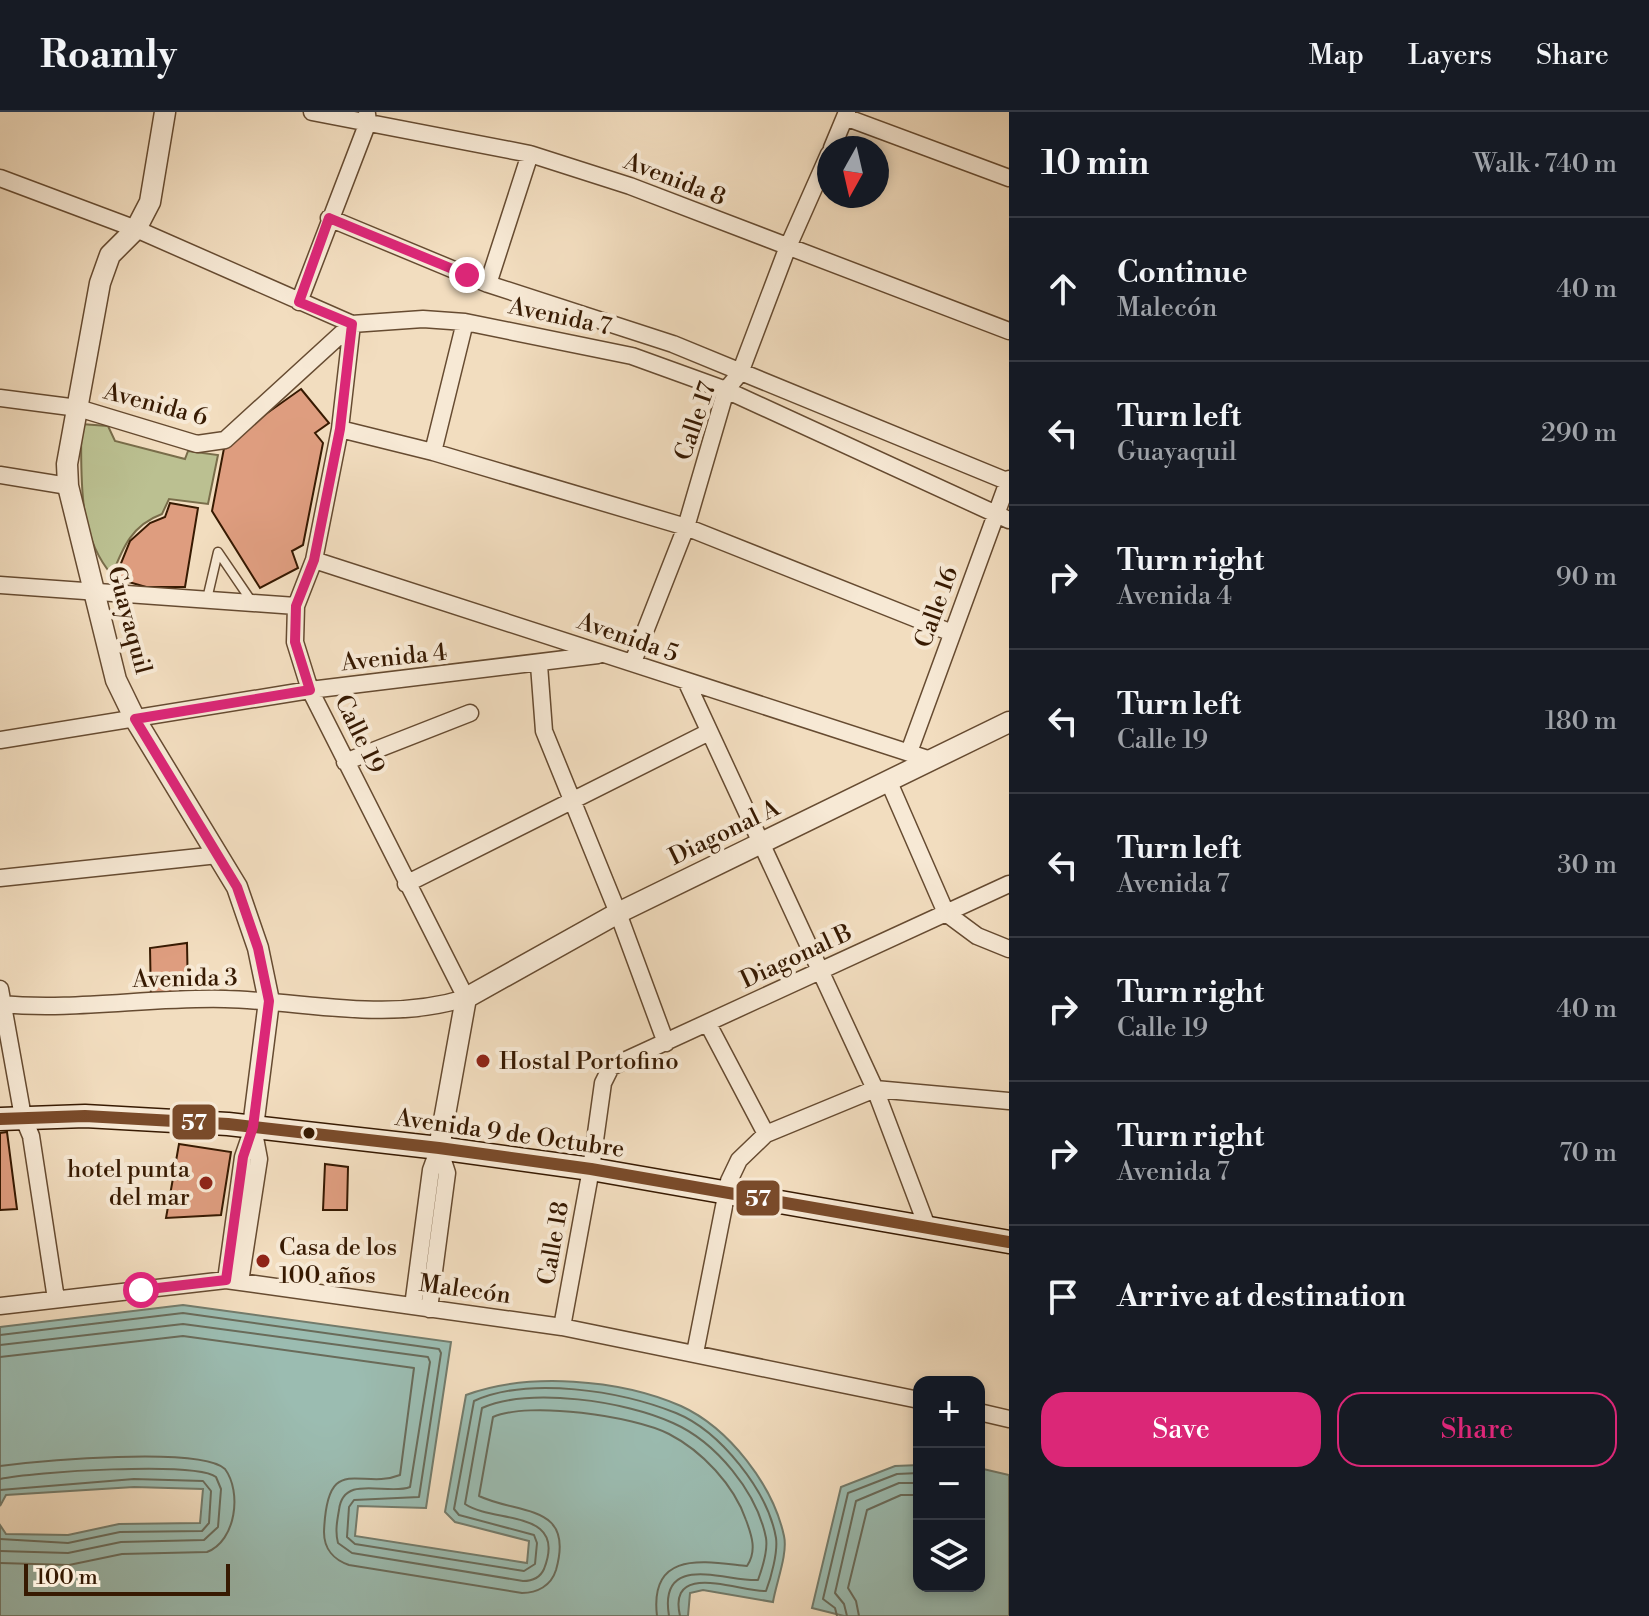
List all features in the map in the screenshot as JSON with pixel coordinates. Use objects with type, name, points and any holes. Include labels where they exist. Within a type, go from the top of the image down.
[{"type":"main road","name":"Avenida 9 de Octubre","points":[[0,1119],[85,1116],[440,1142],[1009,1242]]},
{"type":"street","name":"Guayaquil","points":[[165,112],[150,202],[136,229],[116,245],[100,283],[67,464],[68,486],[116,680],[135,719],[237,887],[258,948],[269,1001],[253,1127],[243,1157],[233,1281]]},
{"type":"street","name":"Avenida 8","points":[[312,112],[367,117],[530,154],[630,186],[787,249],[1009,331]]},
{"type":"street","points":[[837,136],[846,114],[1009,178]]},
{"type":"street","points":[[299,302],[367,117]]},
{"type":"street","points":[[488,284],[530,154]]},
{"type":"street","name":"Avenida 7","points":[[0,178],[136,229],[352,324],[423,319],[465,322],[610,350],[726,390],[1002,517]]},
{"type":"street","name":"Calle 17","points":[[633,662],[686,527],[726,390],[740,373],[787,249],[817,181]]},
{"type":"street","name":"Avenida 7","points":[[329,218],[488,284],[673,344],[1009,481]]},
{"type":"street","points":[[433,452],[465,322]]},
{"type":"street","name":"Avenida 6","points":[[0,398],[78,408],[197,444],[212,445],[225,440],[352,324]]},
{"type":"street","name":"Calle 19","points":[[352,324],[340,429],[314,560],[296,606],[295,642],[310,690],[466,998]]},
{"type":"street","points":[[340,429],[433,452],[686,527],[952,633]]},
{"type":"street","points":[[0,475],[68,486]]},
{"type":"street","name":"Calle 16","points":[[918,755],[952,633],[1002,517],[1009,481]]},
{"type":"street","name":"Avenida 5","points":[[314,560],[633,662],[687,683],[918,755]]},
{"type":"street","points":[[0,585],[296,606]]},
{"type":"street","name":"Avenida 4","points":[[0,740],[310,690],[539,665],[604,654]]},
{"type":"street","points":[[539,665],[544,731],[618,913],[666,1043]]},
{"type":"street","points":[[687,683],[875,1089],[928,1229]]},
{"type":"street","points":[[345,762],[470,713]]},
{"type":"street","name":"Diagonal A","points":[[466,998],[618,913],[888,780],[918,755],[1009,722]]},
{"type":"street","points":[[406,884],[709,732]]},
{"type":"street","points":[[888,780],[946,913],[977,936],[1009,949]]},
{"type":"street","points":[[0,878],[218,855]]},
{"type":"street","name":"Diagonal B","points":[[605,1073],[611,1067],[1009,884]]},
{"type":"street","points":[[421,1308],[447,1173],[440,1142],[466,998]]},
{"type":"street","name":"Avenida 3","points":[[1,999],[269,1001],[343,1011],[402,1011],[435,1008],[466,998]]},
{"type":"street","points":[[1,999],[23,1117],[31,1136],[51,1300]]},
{"type":"street","points":[[708,1024],[766,1134]]},
{"type":"street","name":"Calle 18","points":[[562,1327],[605,1073]]},
{"type":"street","points":[[695,1353],[726,1194],[739,1160],[766,1134],[875,1089],[1009,1101]]},
{"type":"street","name":"Malecón","points":[[0,1306],[233,1281],[562,1327],[913,1399]]},
{"type":"street","points":[[985,1413],[1009,1419]]},
{"type":"lane","points":[[207,599],[218,552],[252,603]]},
{"type":"green space","points":[[81,424],[108,426],[115,441],[185,459],[188,451],[218,455],[208,504],[169,499],[162,514],[143,524],[130,538],[112,575],[92,541],[83,503]]},
{"type":"water","points":[[183,1305],[451,1342],[426,1508],[358,1506],[355,1536],[527,1563],[529,1541],[455,1522],[445,1512],[466,1395],[517,1383],[574,1382],[630,1390],[681,1406],[716,1428],[732,1443],[770,1497],[785,1543],[773,1602],[703,1590],[690,1593],[688,1616],[0,1616],[0,1525],[6,1534],[68,1535],[119,1524],[200,1523],[203,1489],[134,1487],[6,1495],[0,1506],[0,1327]]},
{"type":"water","points":[[913,1465],[913,1592],[985,1592],[985,1469],[1009,1475],[1009,1616],[844,1616],[812,1608],[841,1487],[895,1466]]},
{"type":"building","points":[[301,389],[329,423],[315,433],[323,443],[303,545],[292,551],[298,568],[260,588],[212,511],[225,443]]},
{"type":"building","points":[[170,503],[198,508],[185,587],[146,587],[115,578],[130,541],[150,523],[165,517]]},
{"type":"building","points":[[187,943],[188,995],[151,1001],[150,948]]},
{"type":"building","points":[[7,1132],[17,1209],[0,1210],[0,1133]]},
{"type":"building","points":[[179,1144],[231,1152],[221,1215],[166,1218]]},
{"type":"building","points":[[325,1164],[348,1167],[347,1210],[323,1210]]},
{"type":"transit line","name":"57","points":[[0,1119],[85,1116],[228,1124],[439,1148],[591,1169],[1009,1242]]},
{"type":"place","name":"Hostal Portofino","points":[[483,1061]]},
{"type":"place","name":"hotel punta del mar","points":[[206,1183]]},
{"type":"place","name":"Casa de los 100 años","points":[[263,1261]]},
{"type":"route","points":[[141,1290],[226,1280],[243,1157],[253,1127],[269,1001],[258,948],[237,887],[135,719],[310,690],[295,642],[296,606],[314,560],[340,429],[352,324],[299,302],[329,218],[467,275]]}]
